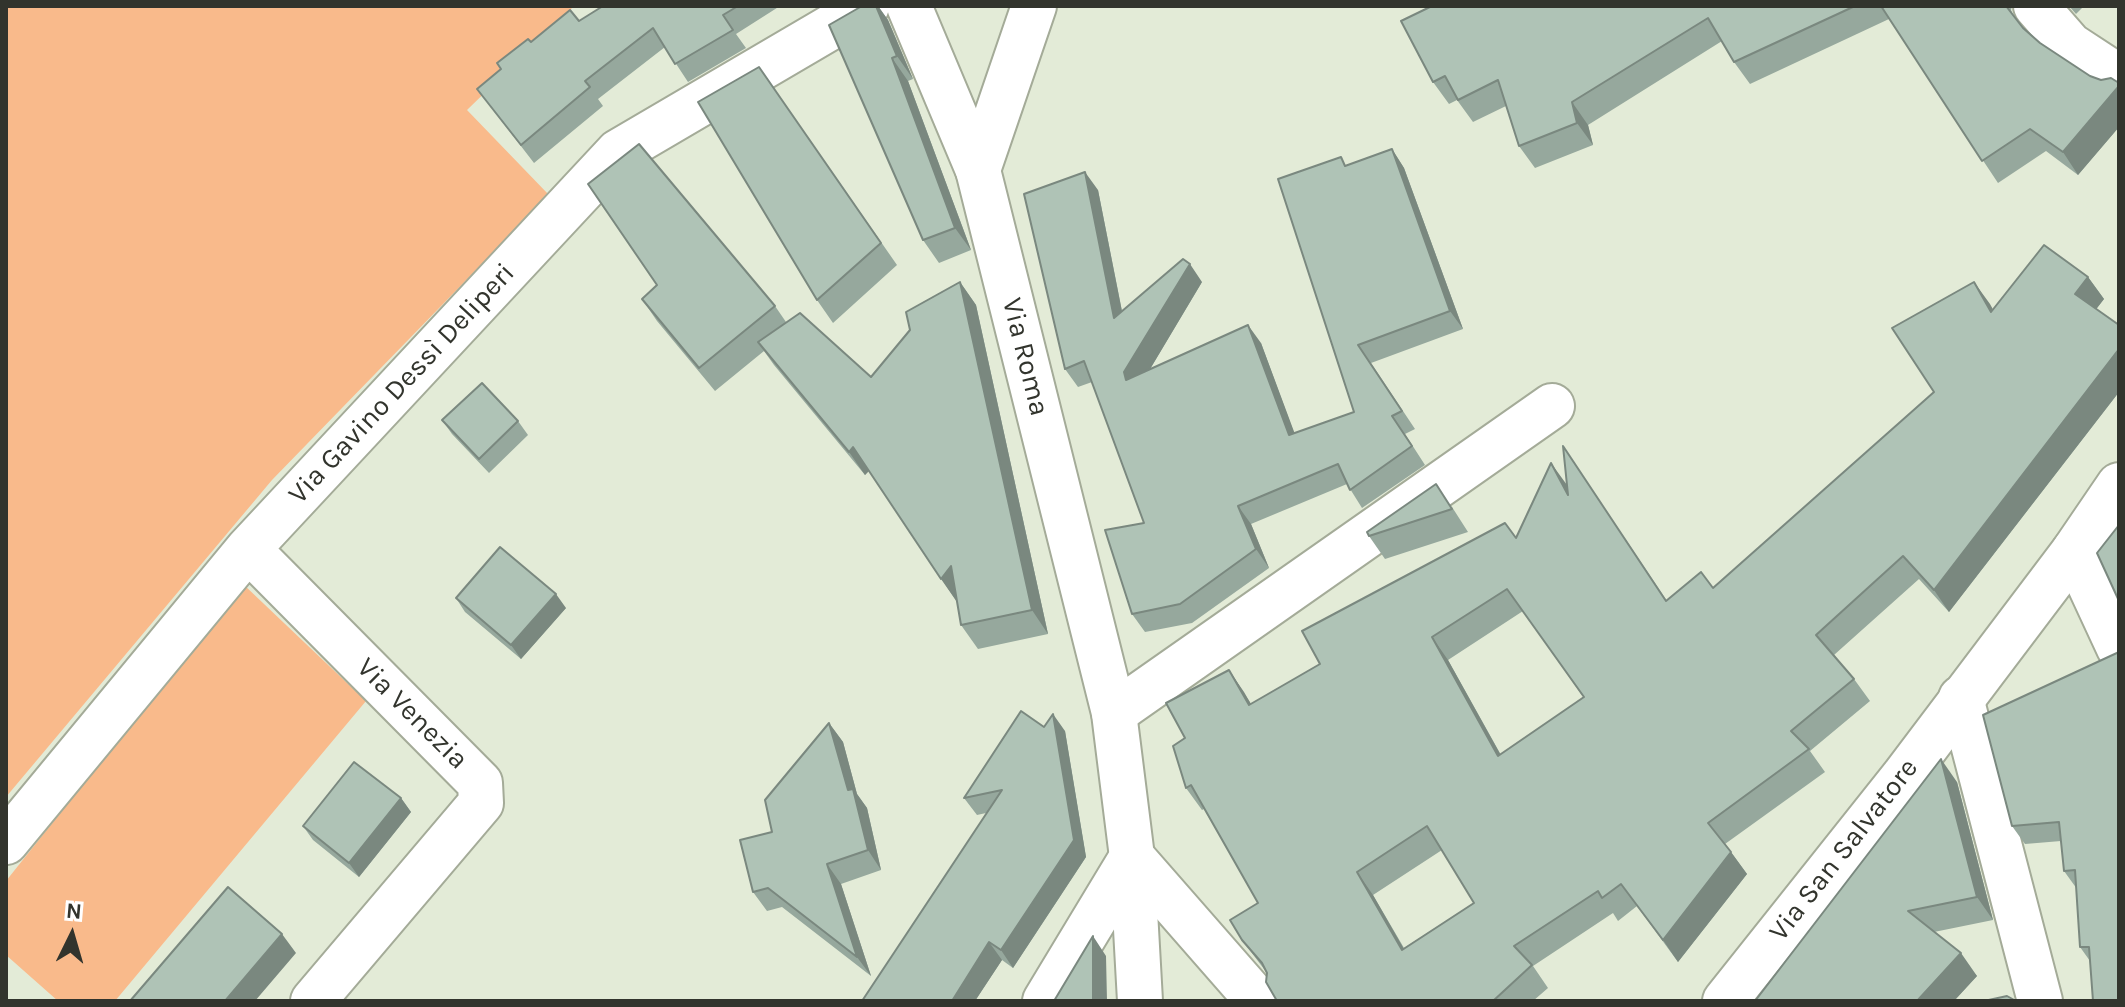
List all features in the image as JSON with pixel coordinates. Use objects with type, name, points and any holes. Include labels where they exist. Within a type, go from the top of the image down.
[{"type":"street","name":"Via Gavino Dessì Deliperi","points":[[6,842],[248,549],[618,152],[867,6]]},
{"type":"street","name":"Via Roma","points":[[909,6],[978,170],[1114,713],[1132,857],[1140,1001]]},
{"type":"street","points":[[978,170],[1034,6]]},
{"type":"street","points":[[2036,6],[2070,45],[2119,77]]},
{"type":"street","points":[[1114,713],[1552,406]]},
{"type":"street","name":"Via San Salvatore","points":[[1725,1001],[1904,776],[2074,551],[2119,485]]},
{"type":"street","name":"Via Venezia","points":[[248,549],[480,783],[481,803],[313,1001]]},
{"type":"street","points":[[2074,551],[2119,648]]},
{"type":"street","points":[[1961,698],[2040,1001]]},
{"type":"street","points":[[1045,1001],[1132,857],[1258,1001]]},
{"type":"shaded area","points":[[6,6],[574,6],[467,110],[549,195],[272,480],[6,797]]},
{"type":"shaded area","points":[[243,584],[366,701],[115,1001],[58,1001],[6,955],[6,881]]},
{"type":"building","points":[[603,6],[738,6],[723,15],[733,30],[675,64],[653,28],[585,81],[590,87],[521,145],[477,89],[501,69],[497,63],[528,39],[531,42],[570,10],[579,21]]},
{"type":"building","points":[[862,6],[876,6],[897,56],[892,58],[955,228],[923,240],[829,25]]},
{"type":"building","points":[[1432,6],[1855,6],[1734,62],[1708,18],[1572,102],[1577,123],[1519,146],[1498,80],[1458,100],[1445,76],[1433,82],[1401,21]]},
{"type":"building","points":[[1881,6],[2006,6],[2040,43],[2090,76],[2101,80],[2111,78],[2119,86],[2063,152],[2030,129],[1982,161]]},
{"type":"building","points":[[759,67],[881,243],[817,300],[698,102]]},
{"type":"building","points":[[639,144],[775,306],[699,368],[642,299],[657,285],[588,184]]},
{"type":"building","points":[[1392,149],[1450,311],[1358,345],[1402,411],[1392,416],[1412,446],[1350,490],[1338,464],[1238,506],[1256,549],[1180,604],[1132,614],[1105,530],[1144,523],[1084,361],[1065,369],[1024,194],[1085,172],[1114,318],[1183,259],[1190,264],[1124,372],[1126,380],[1248,325],[1289,435],[1354,412],[1278,179],[1341,157],[1345,166]]},
{"type":"building","points":[[2044,245],[2088,277],[2075,294],[2119,325],[2119,349],[1934,590],[1903,556],[1816,635],[1854,679],[1791,731],[1809,749],[1708,823],[1731,852],[1663,940],[1621,884],[1602,898],[1598,891],[1514,946],[1532,965],[1493,1001],[1277,1001],[1266,982],[1267,973],[1262,963],[1230,920],[1258,903],[1191,785],[1186,788],[1173,746],[1185,738],[1166,703],[1229,670],[1249,705],[1320,664],[1302,631],[1505,523],[1516,538],[1551,463],[1568,495],[1563,446],[1666,601],[1701,572],[1713,588],[1934,392],[1892,328],[1974,282],[1991,312]],"holes":[[[1507,589],[1584,697],[1498,756],[1432,637]],[[1427,826],[1474,903],[1402,950],[1357,872]]]},
{"type":"building","points":[[960,282],[1032,610],[961,625],[951,566],[941,579],[853,447],[849,452],[758,342],[800,313],[871,377],[910,330],[906,312]]},
{"type":"building","points":[[482,383],[518,421],[479,459],[442,420]]},
{"type":"building","points":[[1436,484],[1452,509],[1369,536],[1367,532]]},
{"type":"building","points":[[2119,525],[2119,601],[2097,553]]},
{"type":"building","points":[[500,547],[556,594],[511,645],[456,598]]},
{"type":"building","points":[[2119,652],[2119,1001],[2093,1001],[2089,947],[2080,947],[2075,870],[2064,871],[2059,822],[2012,826],[1983,715]]},
{"type":"building","points":[[1021,711],[1044,727],[1053,714],[1074,840],[1001,950],[989,942],[952,1001],[862,1001],[1002,790],[964,798]]},
{"type":"building","points":[[829,723],[848,790],[853,789],[868,850],[827,864],[857,957],[768,888],[753,892],[740,840],[772,832],[765,800]]},
{"type":"building","points":[[1941,759],[1977,897],[1908,911],[1961,953],[1917,1001],[1755,1001]]},
{"type":"building","points":[[354,762],[401,798],[349,863],[303,826]]},
{"type":"building","points":[[228,887],[282,934],[225,1001],[130,1001]]},
{"type":"building","points":[[1093,936],[1093,1001],[1054,1001]]},
{"type":"building","points":[[2007,996],[2016,1001],[1984,1001]]}]
